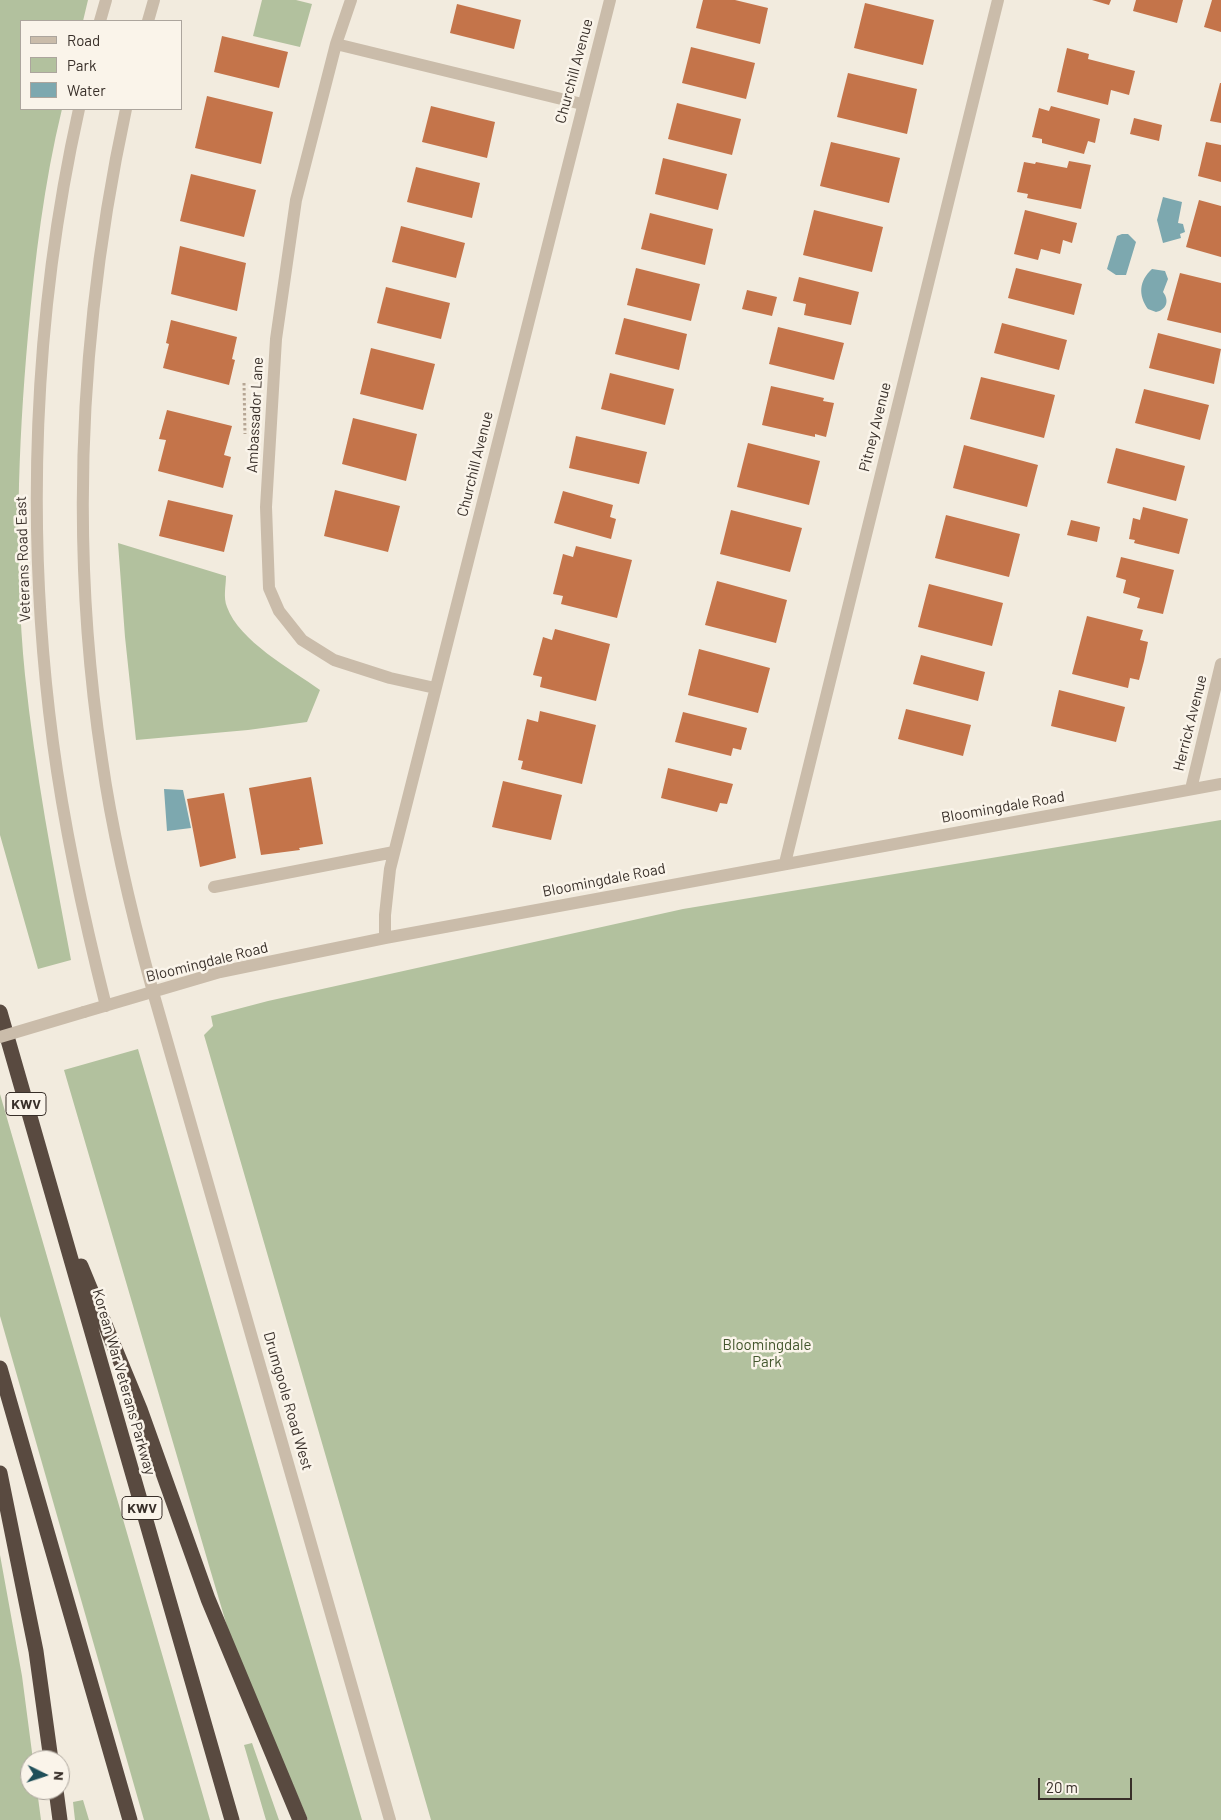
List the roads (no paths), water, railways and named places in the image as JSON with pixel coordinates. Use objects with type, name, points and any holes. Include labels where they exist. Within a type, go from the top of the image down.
[{"type":"highway","name":"Korean War Veterans Parkway","points":[[0,1012],[232,1820]]},
{"type":"highway","points":[[52,1196],[140,1409],[208,1598],[300,1820]]},
{"type":"highway","points":[[0,1368],[130,1820]]},
{"type":"highway","points":[[0,1473],[36,1651],[51,1750]]},
{"type":"highway","points":[[57,1800],[60,1820]]},
{"type":"street","points":[[100,20],[106,0]]},
{"type":"street","points":[[148,20],[154,0]]},
{"type":"street","name":"Ambassador Lane","points":[[351,0],[336,44],[296,200],[276,339],[266,506],[269,588],[279,611],[302,640],[334,660],[390,678],[435,688]]},
{"type":"street","name":"Churchill Avenue","points":[[385,938],[387,891],[394,852],[582,104],[610,0]]},
{"type":"street","name":"Pitney Avenue","points":[[786,863],[998,0]]},
{"type":"street","points":[[336,44],[582,104]]},
{"type":"street","name":"Veterans Road East","points":[[79,110],[57,225],[45,330],[38,453],[39,570],[46,677],[60,789],[83,910],[106,1006]]},
{"type":"street","points":[[126,110],[110,189],[94,303],[84,420],[83,531],[89,646],[102,760],[123,875],[153,992]]},
{"type":"street","name":"Herrick Avenue","points":[[1191,789],[1221,664]]},
{"type":"street","name":"Bloomingdale Road","points":[[0,1036],[220,972],[385,938],[1221,784]]},
{"type":"street","points":[[214,887],[394,852]]},
{"type":"street","name":"Drumgoole Road West","points":[[153,992],[390,1820]]},
{"type":"water","points":[[1163,197],[1182,202],[1178,223],[1183,224],[1185,232],[1180,234],[1181,238],[1163,243],[1157,220]]},
{"type":"water","points":[[1128,234],[1136,242],[1126,275],[1116,275],[1107,269],[1117,236]]},
{"type":"water","points":[[1152,269],[1165,271],[1168,279],[1163,292],[1166,305],[1156,312],[1148,309],[1141,293],[1144,278]]},
{"type":"water","points":[[164,789],[183,790],[191,828],[167,831]]},
{"type":"park label","name":"Bloomingdale Park","points":[[767,1354]]}]
